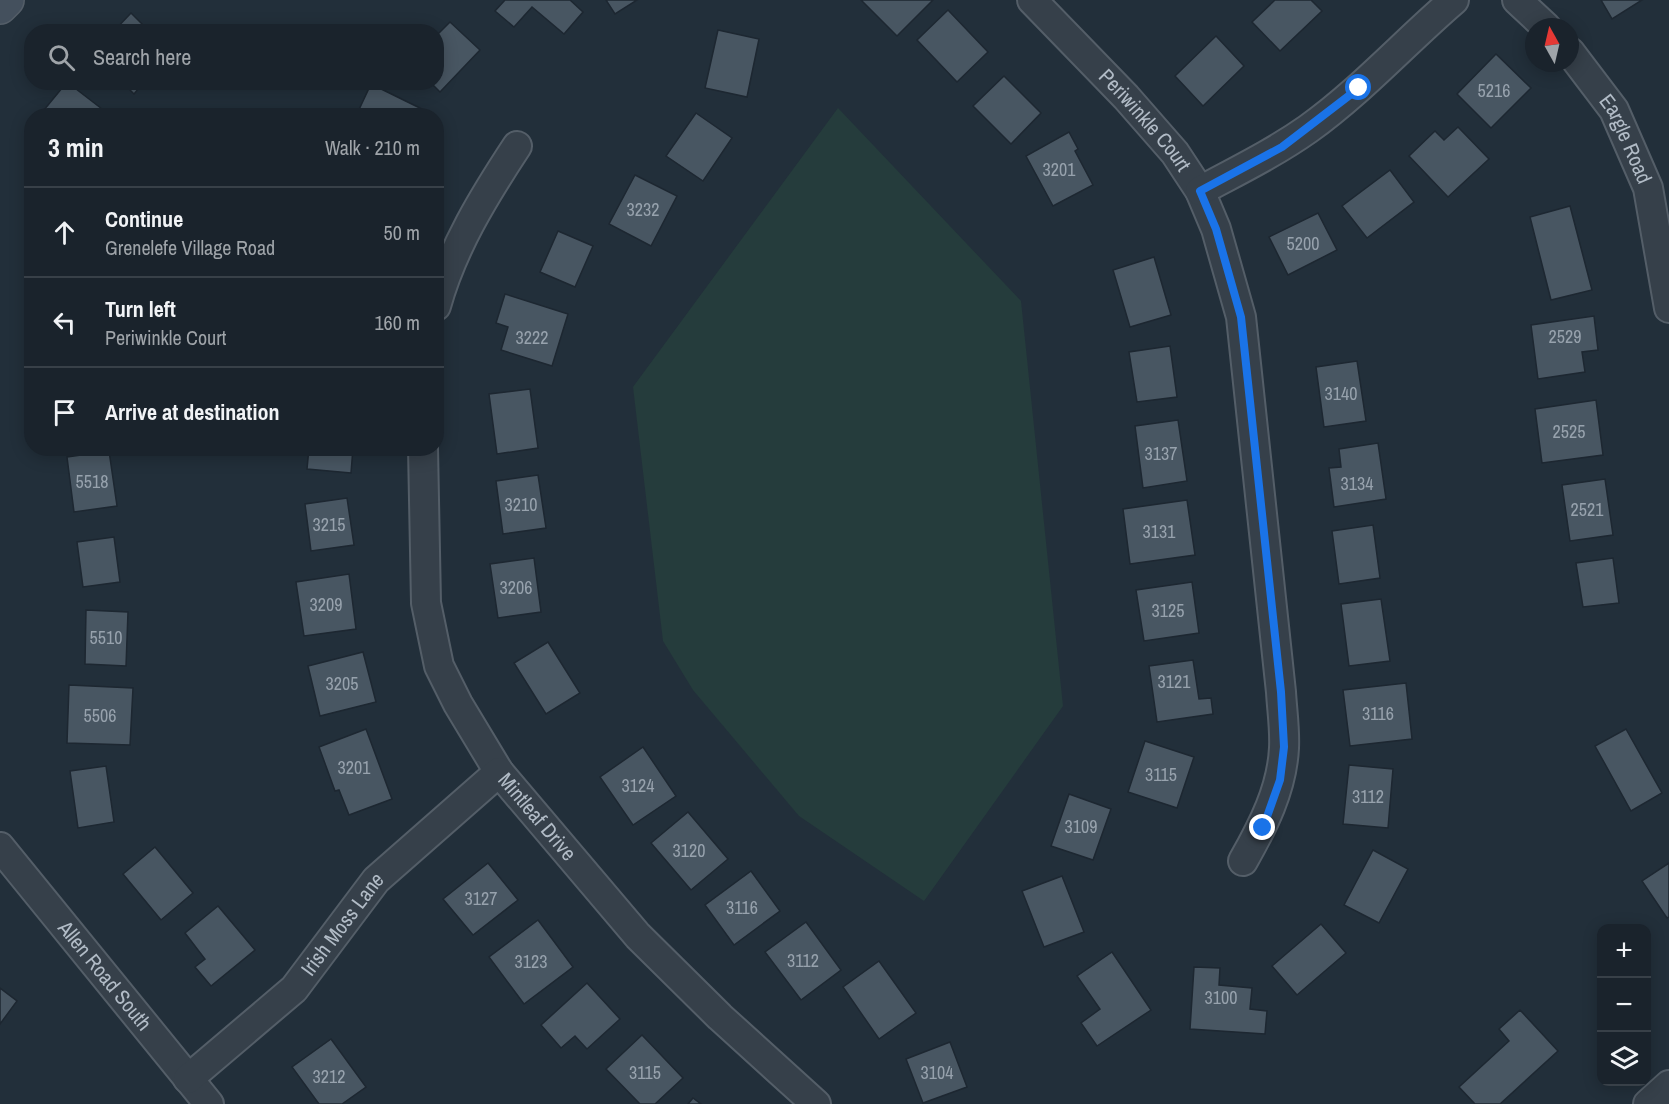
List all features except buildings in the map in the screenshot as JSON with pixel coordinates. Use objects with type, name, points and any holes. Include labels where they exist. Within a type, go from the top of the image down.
[{"type":"main road","points":[[0,7],[7,0]]},
{"type":"street","name":"Periwinkle Court","points":[[1032,0],[1126,97],[1175,153],[1200,191],[1216,229],[1241,317],[1282,703],[1284,747],[1280,780],[1263,828],[1243,861]]},
{"type":"street","points":[[1200,191],[1282,147],[1311,127],[1359,88],[1454,0]]},
{"type":"street","points":[[1517,0],[1536,18]]},
{"type":"street","name":"Eargle Road","points":[[1579,64],[1614,110],[1648,188],[1669,308]]},
{"type":"street","points":[[444,282],[452,259],[497,176],[517,146]]},
{"type":"street","name":"Mintleaf Drive","points":[[423,456],[426,603],[433,639],[440,666],[458,704],[499,772],[638,936],[720,1017],[816,1104]]},
{"type":"street","name":"Irish Moss Lane","points":[[189,1078],[294,988],[376,880],[499,772]]},
{"type":"street","name":"Allen Road South","points":[[0,847],[209,1104]]},
{"type":"street","points":[[1648,1104],[1669,1085]]},
{"type":"green space","points":[[838,108],[1021,301],[1063,706],[924,901],[799,816],[693,690],[663,641],[633,387]]},
{"type":"route","points":[[1263,828],[1280,780],[1284,747],[1281,692],[1241,317],[1216,229],[1200,191],[1282,147],[1359,88]]}]
